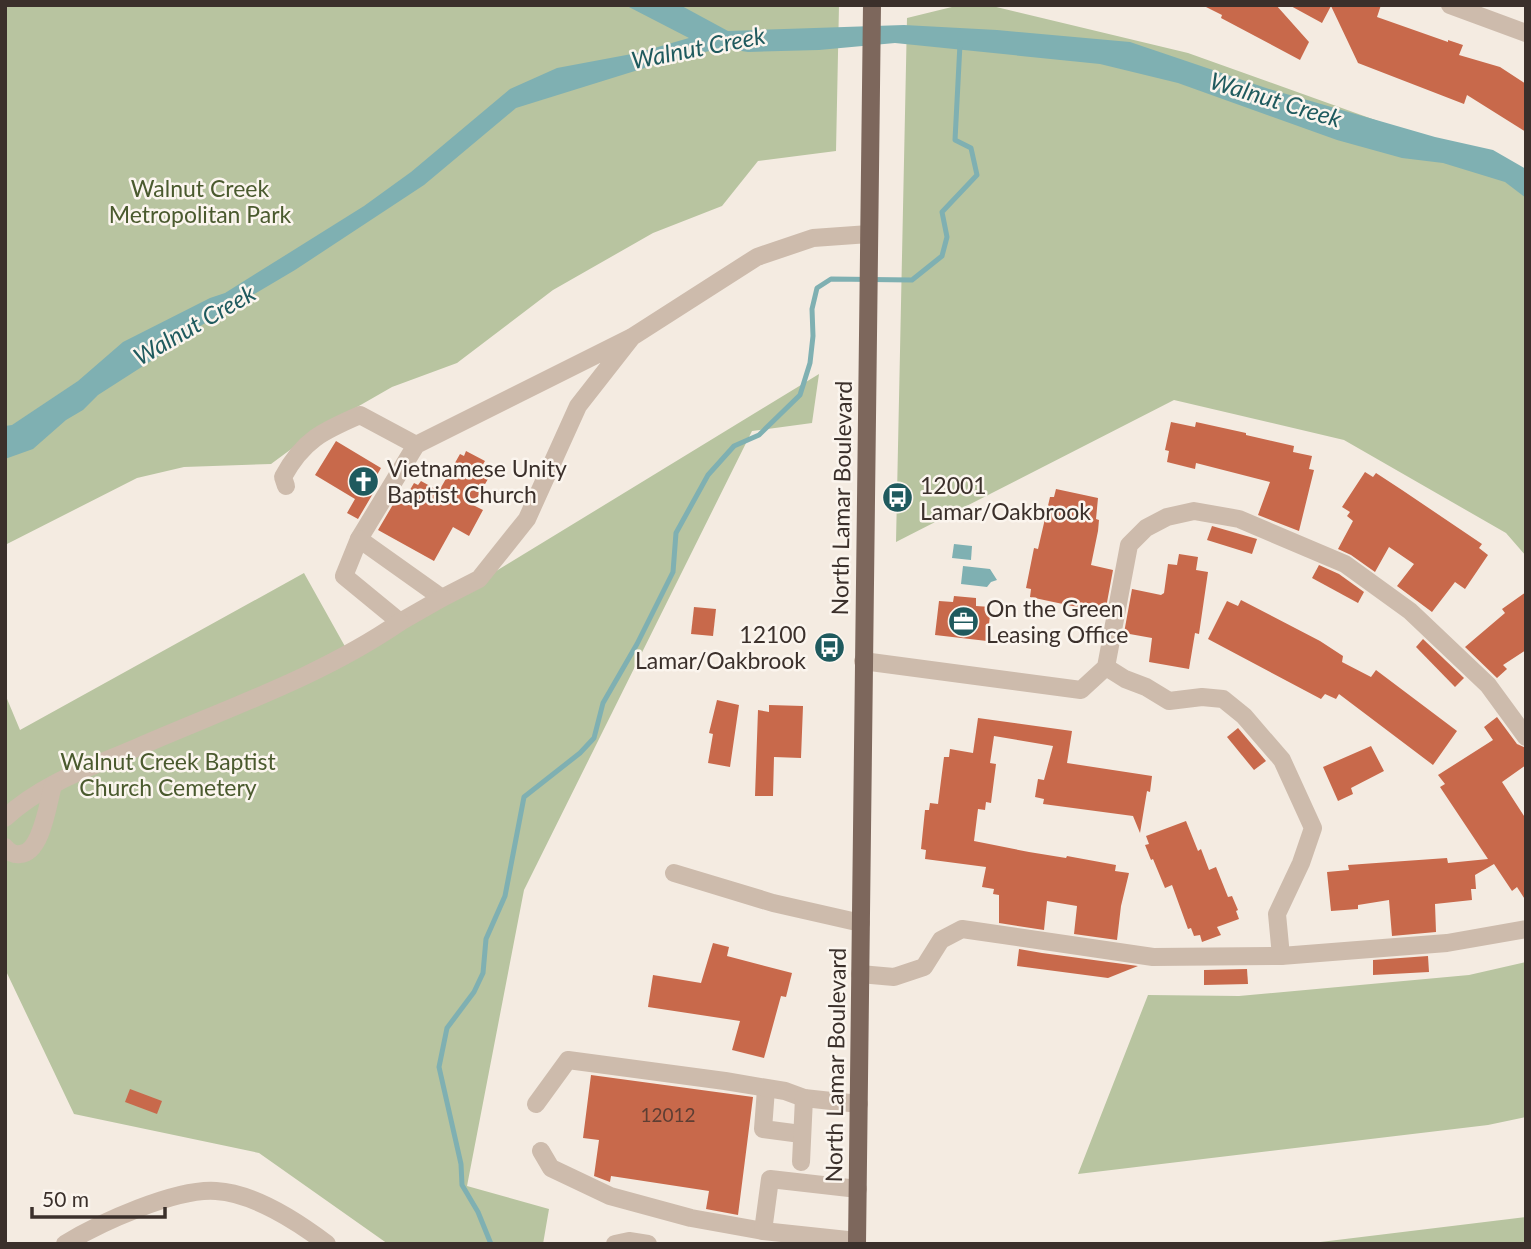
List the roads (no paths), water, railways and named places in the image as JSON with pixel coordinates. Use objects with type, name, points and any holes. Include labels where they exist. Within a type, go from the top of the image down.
[{"type":"main road","name":"North Lamar Boulevard","points":[[858,1242],[872,5]]},
{"type":"lane","points":[[1450,5],[1526,33]]},
{"type":"lane","points":[[400,622],[344,576],[359,539],[416,445],[632,337],[757,257],[813,238],[869,237]]},
{"type":"lane","points":[[5,818],[21,803],[53,785],[323,667],[479,579],[527,519],[578,406],[632,337]]},
{"type":"lane","points":[[286,486],[283,477],[293,458],[320,433],[360,415],[416,445]]},
{"type":"lane","points":[[863,662],[1081,690],[1106,667],[1129,545],[1146,528],[1167,517],[1194,511],[1239,519],[1345,564],[1410,611],[1488,685],[1526,737]]},
{"type":"lane","points":[[359,539],[442,598]]},
{"type":"lane","points":[[1106,667],[1168,701],[1202,697],[1223,699],[1244,716],[1282,760],[1313,828],[1278,914],[1282,956]]},
{"type":"lane","points":[[5,847],[9,852],[22,855],[34,849],[41,833],[53,785]]},
{"type":"lane","points":[[674,873],[772,903],[861,923]]},
{"type":"lane","points":[[860,974],[894,977],[924,967],[941,940],[962,929],[1153,957],[1282,956],[1447,943],[1526,929]]},
{"type":"lane","points":[[536,1104],[568,1060],[725,1081],[785,1091],[804,1098],[859,1104]]},
{"type":"lane","points":[[766,1089],[763,1129],[801,1134]]},
{"type":"lane","points":[[801,1162],[804,1098]]},
{"type":"lane","points":[[541,1151],[551,1168],[610,1196],[691,1218],[763,1231],[858,1242]]},
{"type":"lane","points":[[763,1231],[770,1179],[858,1189]]},
{"type":"lane","points":[[65,1244],[90,1228],[178,1195],[216,1191],[254,1201],[286,1216],[327,1244]]},
{"type":"lane","points":[[615,1244],[629,1241],[648,1244]]},
{"type":"water","name":"Walnut Creek","points":[[625,5],[680,5],[728,31],[904,25],[1130,42],[1269,89],[1435,137],[1493,150],[1526,169],[1526,198],[1505,182],[1443,163],[1402,158],[1337,140],[1178,83],[1100,64],[895,43],[819,50],[748,52],[722,48],[667,61],[516,108],[424,185],[295,270],[180,338],[165,352],[98,395],[33,449],[5,459],[5,426],[12,425],[78,381],[123,342],[225,293],[364,206],[411,172],[510,89],[557,68],[637,53],[689,38]]},
{"type":"water","points":[[954,544],[972,546],[971,560],[952,558]]},
{"type":"water","points":[[963,566],[990,569],[997,580],[987,587],[961,584]]},
{"type":"waterway","points":[[491,1244],[478,1212],[462,1185],[461,1164],[439,1067],[447,1028],[474,992],[483,973],[486,939],[505,896],[524,797],[580,753],[594,738],[603,703],[637,644],[673,572],[676,533],[708,475],[734,446],[759,435],[800,395],[810,363],[812,309],[817,288],[831,279],[912,280],[942,256],[947,237],[942,212],[977,175],[971,148],[955,140],[960,44]]},
{"type":"place","name":"Vietnamese Unity Baptist Church","points":[[364,481]]},
{"type":"place","name":"12001 Lamar/Oakbrook","points":[[897,498]]},
{"type":"place","name":"On the Green Leasing Office","points":[[963,621]]},
{"type":"place","name":"12100 Lamar/Oakbrook","points":[[829,647]]},
{"type":"park label","name":"Walnut Creek Metropolitan Park","points":[[200,201]]},
{"type":"park label","name":"Walnut Creek Baptist Church Cemetery","points":[[168,774]]}]
